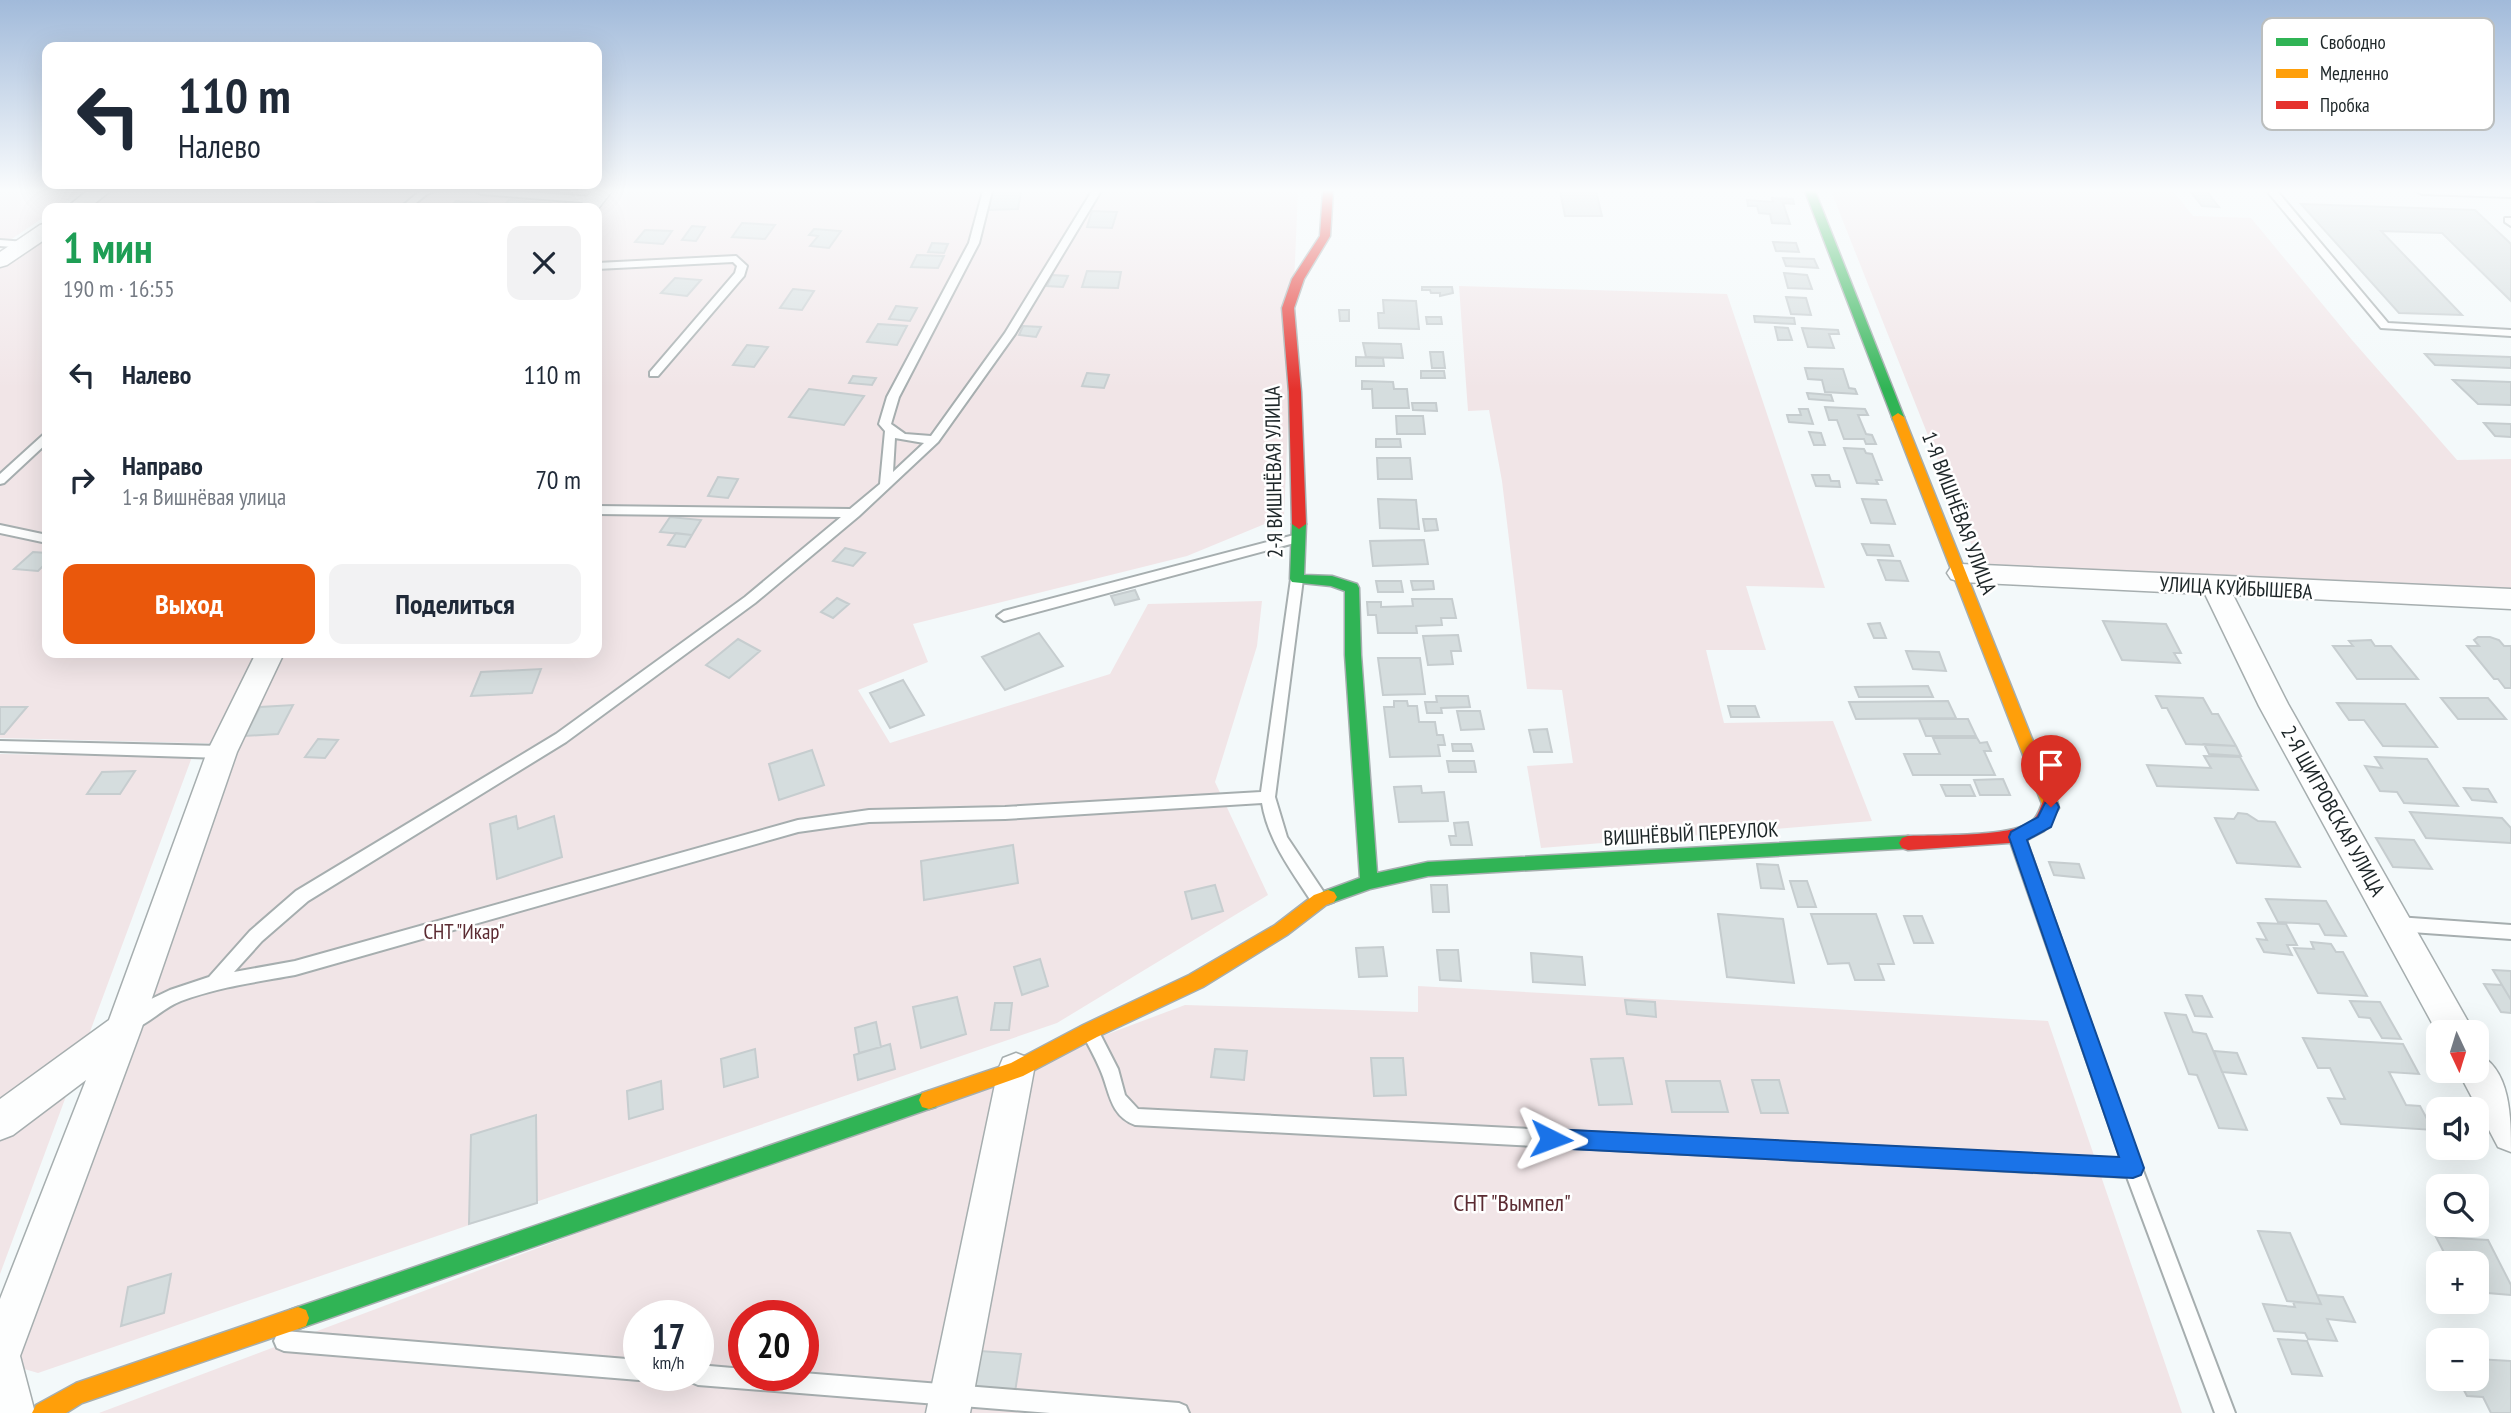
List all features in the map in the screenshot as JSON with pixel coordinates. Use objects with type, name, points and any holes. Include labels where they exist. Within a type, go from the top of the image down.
[{"type":"street","name":"2-Я ВИШНЁВАЯ УЛИЦА","points":[[1312,257],[1298,279],[1289,308],[1295,392],[1299,538],[1297,579],[1342,582],[1352,588],[1353,655],[1369,882]]},
{"type":"street","name":"1-Я ВИШНЁВАЯ УЛИЦА","points":[[1836,257],[2051,807],[2045,822],[2018,837]]},
{"type":"street","name":"УЛИЦА КУЙБЫШЕВА","points":[[1961,573],[2511,599]]},
{"type":"street","name":"2-Я ЩИГРОВСКАЯ УЛИЦА","points":[[2215,587],[2274,706],[2449,1020]]},
{"type":"street","points":[[13,1413],[0,1356],[123,1030],[222,752],[268,658]]},
{"type":"street","name":"ВИШНЁВЫЙ ПЕРЕУЛОК","points":[[44,1413],[76,1394],[1016,1070],[1090,1031],[1196,981],[1281,930],[1320,900],[1369,882],[1428,869],[2018,837]]},
{"type":"street","points":[[0,1122],[123,1030]]},
{"type":"street","points":[[950,1404],[1016,1070]]},
{"type":"street","points":[[2483,1083],[2511,1134]]},
{"type":"lane","points":[[886,485],[890,432],[885,424],[893,397],[967,257]]},
{"type":"lane","points":[[215,983],[256,936],[302,896],[561,737],[750,600],[855,513],[934,440],[1010,334],[1056,257]]},
{"type":"lane","points":[[2327,257],[2385,326],[2511,333]]},
{"type":"lane","points":[[602,266],[736,259],[742,266],[740,274],[654,374]]},
{"type":"lane","points":[[890,432],[908,439],[934,440]]},
{"type":"lane","points":[[0,480],[42,442]]},
{"type":"lane","points":[[602,510],[855,513]]},
{"type":"lane","points":[[0,529],[42,538]]},
{"type":"lane","points":[[1004,616],[1299,538]]},
{"type":"lane","points":[[1297,579],[1268,796],[1270,816],[1286,849],[1320,900]]},
{"type":"lane","points":[[0,746],[222,752]]},
{"type":"lane","points":[[123,1030],[153,1006],[176,995],[215,983],[295,968],[798,826],[869,816],[1005,813],[1268,796]]},
{"type":"lane","points":[[2018,837],[2133,1168],[2225,1413]]},
{"type":"lane","points":[[2397,924],[2511,932]]},
{"type":"lane","points":[[1090,1031],[1110,1072],[1114,1093],[1121,1107],[1135,1118],[2133,1168]]},
{"type":"lane","points":[[242,1338],[623,1369]]},
{"type":"lane","points":[[714,1377],[950,1404],[1179,1413]]},
{"type":"green space","name":"СНТ \"Икар\"","points":[[9,257],[42,257],[42,658],[602,658],[602,257],[1295,257],[1284,516],[1187,556],[913,624],[928,662],[858,690],[890,743],[1110,674],[1148,604],[1262,601],[1257,646],[1215,782],[1268,895],[1057,1023],[38,1373],[14,1366],[231,744],[0,738],[0,263]]},
{"type":"green space","points":[[1857,257],[2283,257],[2457,460],[2511,459],[2511,592],[1981,569]]},
{"type":"green space","points":[[1459,286],[1727,294],[1825,588],[1746,586],[1766,650],[1706,650],[1724,723],[1833,721],[1872,821],[1541,848],[1527,766],[1573,763],[1562,690],[1527,689],[1502,481],[1489,410],[1468,411]]},
{"type":"green space","points":[[0,754],[192,757],[0,1274]]},
{"type":"green space","name":"СНТ \"Вымпел\"","points":[[1418,986],[2048,1021],[2182,1413],[99,1413],[1185,1005],[1418,1012]]},
{"type":"building","points":[[916,257],[944,257],[938,268],[911,267]]},
{"type":"building","points":[[2349,257],[2406,257],[2462,315],[2399,313]]},
{"type":"building","points":[[2466,257],[2511,257],[2511,301]]},
{"type":"building","points":[[1783,258],[1814,259],[1818,268],[1786,266]]},
{"type":"building","points":[[1087,271],[1121,272],[1118,288],[1082,287]]},
{"type":"building","points":[[1784,273],[1807,275],[1812,289],[1788,288]]},
{"type":"building","points":[[1052,275],[1068,276],[1063,287],[1047,286]]},
{"type":"building","points":[[675,278],[701,280],[687,296],[661,293]]},
{"type":"building","points":[[1422,287],[1452,287],[1453,293],[1440,296],[1440,293],[1422,290]]},
{"type":"building","points":[[793,289],[814,291],[802,310],[780,308]]},
{"type":"building","points":[[1786,297],[1806,298],[1811,315],[1791,314]]},
{"type":"building","points":[[1383,300],[1416,301],[1419,329],[1379,328],[1378,313],[1384,313]]},
{"type":"building","points":[[896,306],[917,308],[910,321],[889,319]]},
{"type":"building","points":[[1339,310],[1349,310],[1349,321],[1340,321]]},
{"type":"building","points":[[1754,316],[1794,318],[1795,324],[1755,322]]},
{"type":"building","points":[[1426,317],[1441,317],[1442,324],[1427,324]]},
{"type":"building","points":[[878,324],[907,326],[897,345],[867,342]]},
{"type":"building","points":[[1023,326],[1041,327],[1036,337],[1019,335]]},
{"type":"building","points":[[1775,327],[1788,328],[1792,340],[1778,340]]},
{"type":"building","points":[[1802,328],[1838,330],[1839,334],[1829,334],[1834,348],[1808,347]]},
{"type":"building","points":[[1363,343],[1401,344],[1403,358],[1366,357]]},
{"type":"building","points":[[747,345],[768,347],[754,367],[733,365]]},
{"type":"building","points":[[1430,352],[1443,352],[1445,368],[1432,368]]},
{"type":"building","points":[[2425,354],[2511,357],[2511,368],[2435,365]]},
{"type":"building","points":[[1356,357],[1383,358],[1384,366],[1356,366]]},
{"type":"building","points":[[1805,368],[1843,369],[1849,388],[1855,389],[1857,394],[1825,392],[1822,380],[1808,379]]},
{"type":"building","points":[[1421,371],[1444,371],[1445,378],[1421,378]]},
{"type":"building","points":[[1087,373],[1109,375],[1104,388],[1082,386]]},
{"type":"building","points":[[853,376],[876,378],[872,385],[849,383]]},
{"type":"building","points":[[2453,380],[2511,382],[2511,405],[2478,404]]},
{"type":"building","points":[[1362,381],[1393,382],[1394,389],[1407,389],[1409,408],[1373,408],[1372,389],[1362,389]]},
{"type":"building","points":[[809,389],[864,396],[844,425],[789,417]]},
{"type":"building","points":[[1807,393],[1831,395],[1833,401],[1809,399]]},
{"type":"building","points":[[1412,403],[1436,403],[1437,411],[1413,410]]},
{"type":"building","points":[[1825,407],[1865,409],[1868,415],[1858,415],[1866,434],[1872,435],[1876,444],[1866,444],[1864,439],[1844,439],[1837,420],[1829,420]]},
{"type":"building","points":[[1799,409],[1808,409],[1813,424],[1789,422],[1787,415],[1801,415]]},
{"type":"building","points":[[1396,416],[1423,416],[1425,434],[1397,434]]},
{"type":"building","points":[[2484,423],[2511,424],[2511,437],[2495,436]]},
{"type":"building","points":[[1809,432],[1821,433],[1825,445],[1814,445]]},
{"type":"building","points":[[1376,439],[1400,439],[1401,447],[1376,447]]},
{"type":"building","points":[[1844,448],[1864,449],[1866,453],[1872,454],[1882,480],[1876,480],[1878,484],[1857,483]]},
{"type":"building","points":[[1377,458],[1410,458],[1412,479],[1378,479]]},
{"type":"building","points":[[1812,475],[1829,475],[1831,481],[1839,481],[1840,487],[1816,486]]},
{"type":"building","points":[[718,477],[738,479],[728,498],[708,496]]},
{"type":"building","points":[[1378,499],[1416,500],[1419,529],[1380,528]]},
{"type":"building","points":[[1862,499],[1886,500],[1895,524],[1871,523]]},
{"type":"building","points":[[670,517],[701,520],[692,535],[660,532]]},
{"type":"building","points":[[1423,519],[1436,519],[1438,530],[1425,531]]},
{"type":"building","points":[[676,533],[692,535],[685,547],[668,545]]},
{"type":"building","points":[[1424,540],[1428,564],[1373,566],[1370,541]]},
{"type":"building","points":[[1862,544],[1889,545],[1893,556],[1867,555]]},
{"type":"building","points":[[845,548],[865,553],[853,566],[833,561]]},
{"type":"building","points":[[33,552],[42,553],[42,567],[38,571],[14,569]]},
{"type":"building","points":[[1878,560],[1900,561],[1908,581],[1886,580]]},
{"type":"building","points":[[1376,581],[1401,581],[1403,592],[1378,592]]},
{"type":"building","points":[[1411,581],[1433,581],[1434,589],[1413,590]]},
{"type":"building","points":[[1135,590],[1139,599],[1115,605],[1111,596]]},
{"type":"building","points":[[837,598],[849,604],[833,618],[821,612]]},
{"type":"building","points":[[1412,599],[1452,599],[1456,618],[1441,618],[1442,625],[1416,626],[1417,633],[1378,633],[1376,615],[1368,615],[1367,602],[1381,602],[1381,607],[1413,606]]},
{"type":"building","points":[[2103,621],[2166,624],[2181,653],[2174,653],[2180,663],[2122,660]]},
{"type":"building","points":[[1880,623],[1886,638],[1874,638],[1868,624]]},
{"type":"building","points":[[1039,633],[1063,666],[1005,690],[982,657]]},
{"type":"building","points":[[1458,635],[1461,651],[1451,651],[1453,664],[1428,665],[1423,636]]},
{"type":"building","points":[[2478,637],[2490,637],[2499,640],[2504,646],[2511,646],[2511,688],[2505,688],[2498,679],[2494,679],[2467,646],[2479,646],[2474,640]]},
{"type":"building","points":[[738,639],[760,651],[729,678],[706,665]]},
{"type":"building","points":[[2371,640],[2375,646],[2391,646],[2418,679],[2357,679],[2333,646],[2353,646],[2349,641]]},
{"type":"building","points":[[1906,651],[1939,652],[1946,671],[1913,669]]},
{"type":"building","points":[[1378,658],[1420,658],[1425,694],[1383,695]]},
{"type":"building","points":[[541,669],[532,693],[471,696],[481,672]]},
{"type":"building","points":[[903,680],[924,715],[890,728],[870,693]]},
{"type":"building","points":[[1928,686],[1933,697],[1859,697],[1855,687]]},
{"type":"building","points":[[1436,696],[1468,696],[1470,707],[1441,708],[1442,713],[1427,713],[1425,702],[1437,702]]},
{"type":"building","points":[[2156,696],[2203,698],[2212,714],[2218,714],[2236,746],[2186,744],[2167,708],[2162,708]]},
{"type":"building","points":[[2441,698],[2488,698],[2506,719],[2458,719]]},
{"type":"building","points":[[1394,701],[1407,701],[1408,706],[1417,706],[1419,722],[1435,722],[1437,735],[1443,735],[1445,745],[1438,745],[1440,756],[1390,757],[1384,707],[1394,707]]},
{"type":"building","points":[[1948,701],[1956,718],[1856,719],[1849,702]]},
{"type":"building","points":[[2337,703],[2405,704],[2437,747],[2383,746],[2364,720],[2349,720]]},
{"type":"building","points":[[293,705],[278,734],[245,736],[260,707]]},
{"type":"building","points":[[1728,706],[1755,706],[1759,717],[1731,717]]},
{"type":"building","points":[[0,707],[27,707],[4,734],[0,734]]},
{"type":"building","points":[[1457,711],[1480,711],[1484,729],[1461,730]]},
{"type":"building","points":[[1919,719],[1968,719],[1976,736],[1926,736]]},
{"type":"building","points":[[1547,729],[1552,752],[1534,752],[1529,730]]},
{"type":"building","points":[[1933,738],[1977,738],[1980,743],[1987,742],[1991,751],[1984,751],[1995,775],[1913,775],[1904,754],[1940,754]]},
{"type":"building","points":[[318,739],[338,740],[325,758],[305,757]]},
{"type":"building","points":[[1452,744],[1471,744],[1473,751],[1453,751]]},
{"type":"building","points":[[2204,744],[2236,746],[2241,756],[2209,754]]},
{"type":"building","points":[[812,750],[824,785],[779,800],[769,764]]},
{"type":"building","points":[[2204,756],[2240,757],[2258,790],[2157,786],[2147,765],[2211,768]]},
{"type":"building","points":[[2375,757],[2427,759],[2458,806],[2404,803],[2397,792],[2380,791],[2365,766],[2382,768]]},
{"type":"building","points":[[1447,761],[1474,761],[1476,772],[1449,772]]},
{"type":"building","points":[[135,771],[120,794],[87,794],[102,772]]},
{"type":"building","points":[[2003,779],[2010,795],[1980,795],[1974,780]]},
{"type":"building","points":[[1941,785],[1970,785],[1975,796],[1946,796]]},
{"type":"building","points":[[1421,786],[1422,793],[1444,792],[1448,821],[1399,822],[1394,787]]},
{"type":"building","points":[[2464,788],[2488,789],[2496,802],[2472,800]]},
{"type":"building","points":[[2410,812],[2502,818],[2511,828],[2511,843],[2426,838]]},
{"type":"building","points":[[2238,813],[2247,814],[2258,821],[2275,822],[2300,867],[2237,863],[2215,818],[2234,819]]},
{"type":"building","points":[[516,816],[518,829],[554,816],[562,857],[497,879],[490,824]]},
{"type":"building","points":[[1468,822],[1472,845],[1451,845],[1449,836],[1456,836],[1454,823]]},
{"type":"building","points":[[2376,838],[2414,840],[2432,869],[2393,867]]},
{"type":"building","points":[[1013,845],[1018,883],[924,900],[921,861]]},
{"type":"building","points":[[2049,862],[2079,864],[2084,878],[2054,875]]},
{"type":"building","points":[[1757,864],[1778,865],[1784,889],[1761,888]]},
{"type":"building","points":[[1790,881],[1807,881],[1816,907],[1798,907]]},
{"type":"building","points":[[1215,885],[1223,911],[1192,919],[1185,892]]},
{"type":"building","points":[[1431,885],[1447,885],[1449,912],[1433,912]]},
{"type":"building","points":[[2266,899],[2326,901],[2346,936],[2325,935],[2319,924],[2278,922]]},
{"type":"building","points":[[1718,914],[1783,919],[1794,983],[1727,977]]},
{"type":"building","points":[[1811,914],[1876,914],[1894,964],[1878,964],[1884,980],[1855,980],[1849,963],[1828,964]]},
{"type":"building","points":[[1904,916],[1922,916],[1933,943],[1914,943]]},
{"type":"building","points":[[2258,923],[2286,924],[2297,945],[2287,945],[2292,955],[2264,952],[2257,939],[2267,940]]},
{"type":"building","points":[[2311,942],[2331,944],[2336,952],[2343,952],[2367,996],[2318,993],[2294,948],[2314,949]]},
{"type":"building","points":[[1383,947],[1387,976],[1359,977],[1356,948]]},
{"type":"building","points":[[1437,950],[1458,950],[1461,981],[1440,980]]},
{"type":"building","points":[[1531,953],[1582,957],[1585,985],[1533,982]]},
{"type":"building","points":[[1040,959],[1048,986],[1022,995],[1014,967]]},
{"type":"building","points":[[2493,970],[2511,971],[2511,1000]]},
{"type":"building","points":[[2484,984],[2502,985],[2511,1000],[2511,1013],[2501,1012]]},
{"type":"building","points":[[2186,995],[2202,996],[2212,1017],[2195,1016]]},
{"type":"building","points":[[957,997],[966,1034],[921,1048],[913,1007]]},
{"type":"building","points":[[1625,1000],[1655,1002],[1656,1017],[1627,1014]]},
{"type":"building","points":[[2350,1001],[2380,1002],[2401,1039],[2382,1038],[2370,1018],[2359,1017]]},
{"type":"building","points":[[995,1003],[1012,1003],[1009,1030],[991,1030]]},
{"type":"building","points":[[2165,1013],[2186,1015],[2193,1032],[2206,1034],[2247,1130],[2219,1128],[2197,1075],[2189,1074]]},
{"type":"building","points":[[876,1022],[881,1047],[859,1053],[855,1028]]},
{"type":"building","points":[[2303,1038],[2403,1044],[2419,1074],[2389,1072],[2406,1105],[2420,1106],[2426,1117],[2426,1130],[2341,1124],[2328,1098],[2345,1099],[2330,1068],[2318,1068]]},
{"type":"building","points":[[890,1044],[895,1069],[858,1080],[854,1055]]},
{"type":"building","points":[[755,1049],[758,1077],[724,1087],[721,1059]]},
{"type":"building","points":[[1215,1049],[1247,1051],[1244,1080],[1211,1077]]},
{"type":"building","points":[[2214,1051],[2237,1053],[2246,1074],[2222,1072]]},
{"type":"building","points":[[1371,1058],[1403,1058],[1406,1095],[1374,1096]]},
{"type":"building","points":[[1623,1058],[1632,1104],[1599,1105],[1591,1059]]},
{"type":"building","points":[[1752,1080],[1779,1080],[1788,1113],[1761,1113]]},
{"type":"building","points":[[661,1081],[663,1109],[629,1119],[627,1091]]},
{"type":"building","points":[[1666,1081],[1720,1081],[1728,1112],[1672,1112]]},
{"type":"building","points":[[536,1115],[537,1203],[469,1224],[471,1135]]},
{"type":"building","points":[[2258,1231],[2290,1233],[2321,1304],[2287,1301]]},
{"type":"building","points":[[2436,1237],[2488,1240],[2511,1285],[2511,1295],[2489,1293],[2489,1251],[2443,1251]]},
{"type":"building","points":[[171,1274],[164,1313],[121,1326],[128,1287]]},
{"type":"building","points":[[2317,1295],[2343,1297],[2355,1322],[2327,1319],[2337,1341],[2308,1339],[2305,1333],[2274,1331],[2263,1304],[2295,1307],[2293,1302],[2321,1304]]},
{"type":"building","points":[[2278,1339],[2307,1341],[2322,1376],[2292,1374]]},
{"type":"building","points":[[980,1351],[1021,1354],[1015,1392],[973,1389]]},
{"type":"building","points":[[2489,1360],[2511,1361],[2511,1413],[2491,1413],[2483,1397],[2467,1396],[2464,1391],[2489,1391]]},
{"type":"traffic: fast","points":[[1836,257],[1898,417]]},
{"type":"traffic: fast","points":[[1299,524],[1297,579],[1332,581],[1352,588],[1353,655],[1369,882]]},
{"type":"traffic: fast","points":[[1328,897],[1369,882],[1428,869],[1908,843]]},
{"type":"traffic: fast","points":[[298,1318],[929,1100]]},
{"type":"traffic: slow","points":[[1898,417],[2050,804]]},
{"type":"traffic: slow","points":[[929,1100],[1016,1070],[1090,1031],[1196,981],[1281,930],[1320,900],[1328,897]]},
{"type":"traffic: slow","points":[[44,1413],[76,1394],[298,1318]]},
{"type":"traffic: jam","points":[[1299,524],[1295,392],[1288,308],[1298,279],[1312,257]]},
{"type":"traffic: jam","points":[[1908,843],[2017,837],[2038,826],[2051,808],[2050,804]]},
{"type":"route","points":[[1551,1139],[2133,1168],[2018,837],[2045,822],[2051,807]]}]
